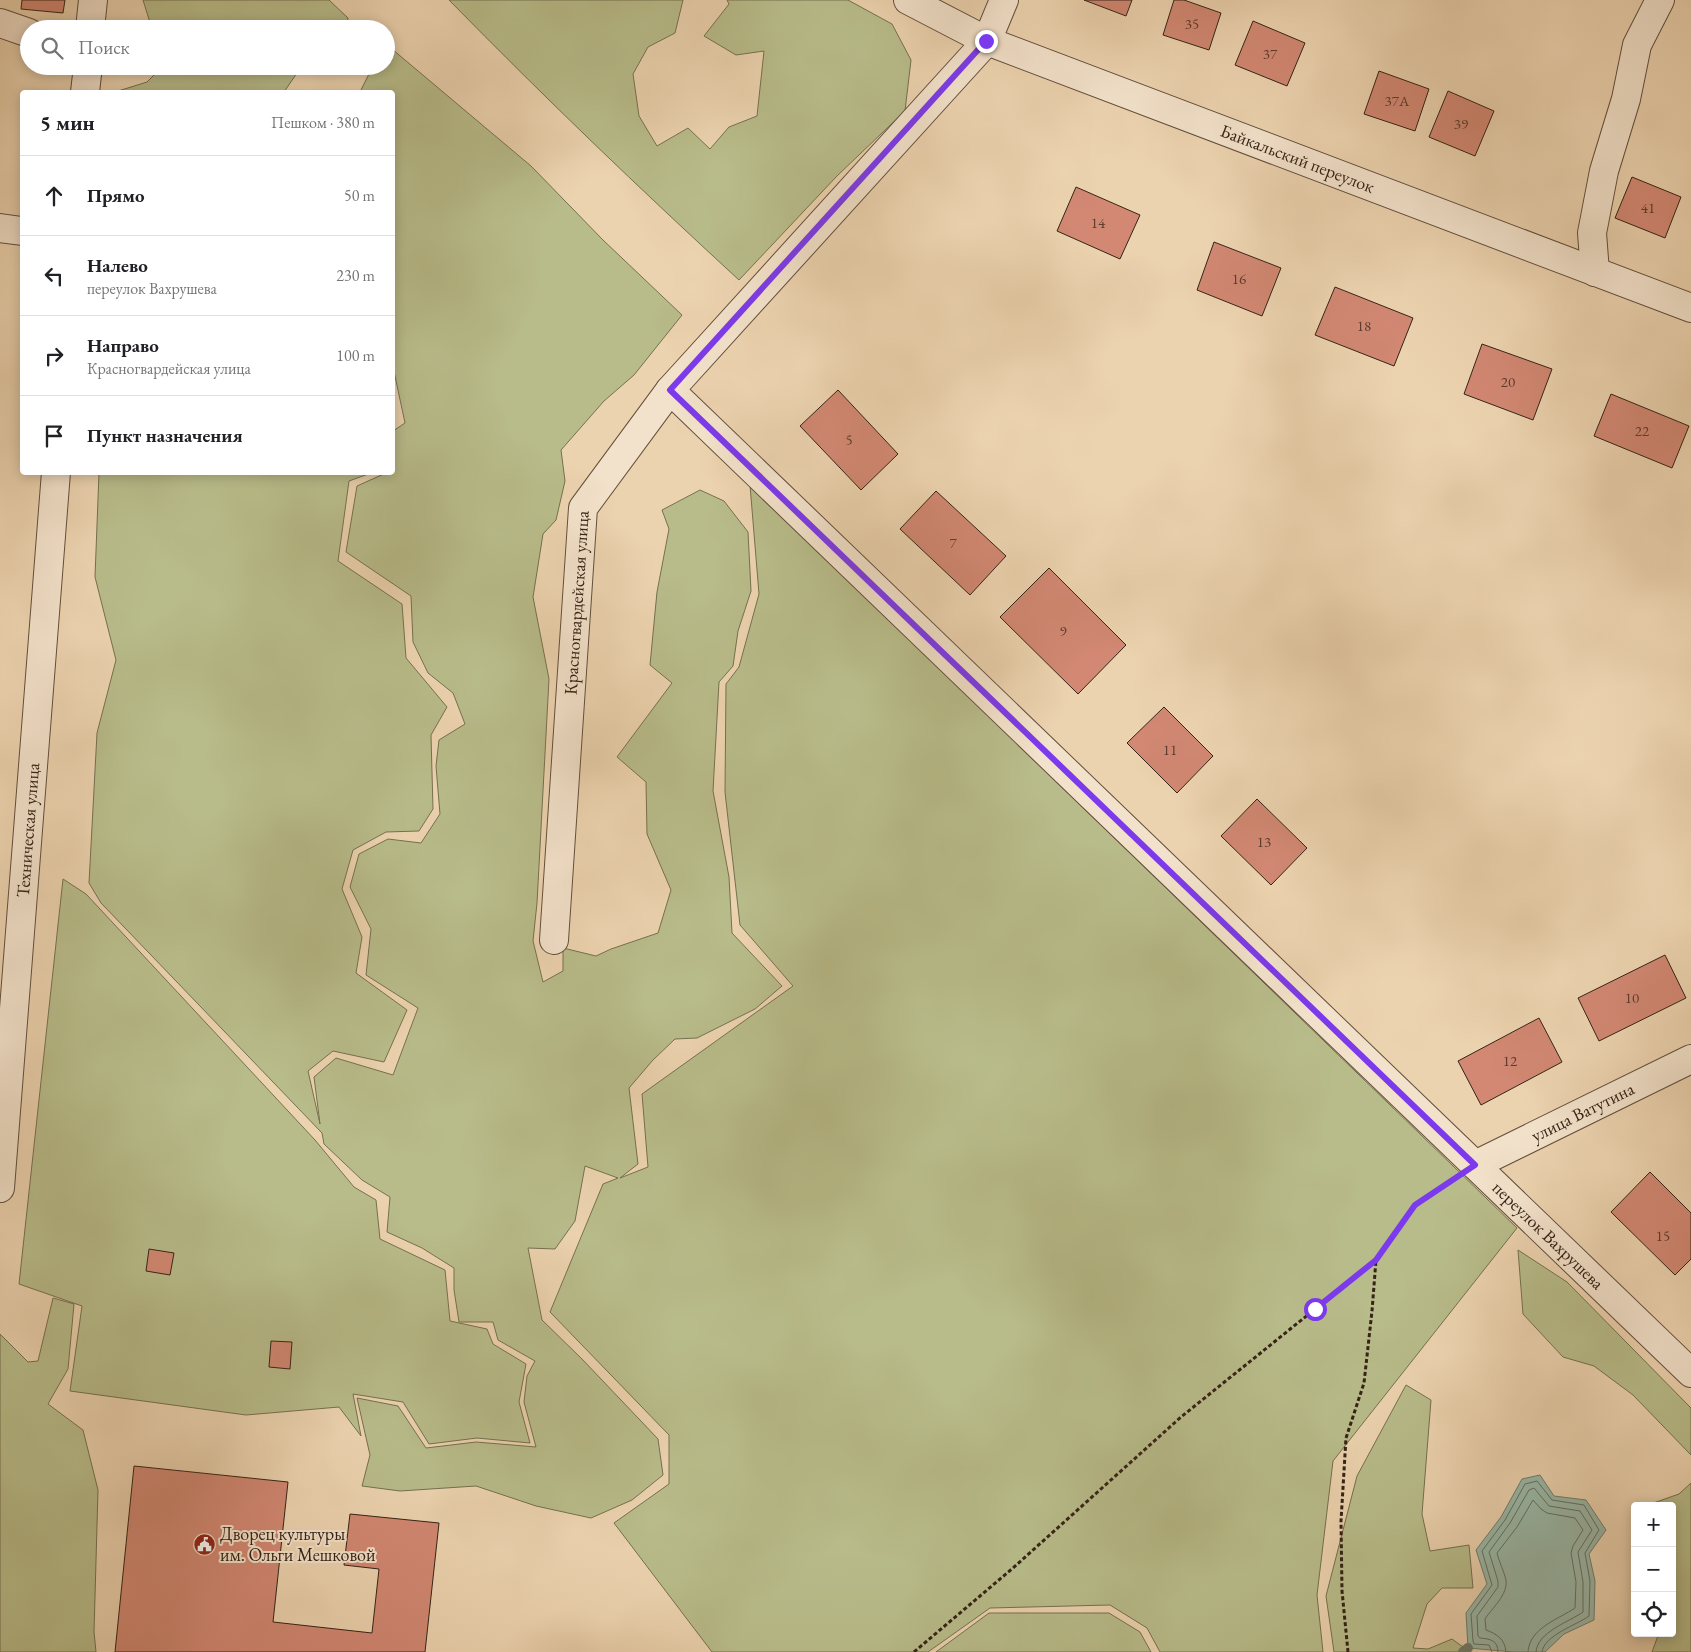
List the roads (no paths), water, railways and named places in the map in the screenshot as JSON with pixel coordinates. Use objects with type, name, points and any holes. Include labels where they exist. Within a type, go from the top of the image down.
[{"type":"street","points":[[91,20],[93,0]]},
{"type":"street","name":"Байкальский переулок","points":[[908,0],[986,41],[1691,308]]},
{"type":"street","name":"Красногвардейская улица","points":[[554,940],[583,508],[670,390],[986,41],[1004,0]]},
{"type":"street","points":[[1595,272],[1592,233],[1604,171],[1626,99],[1637,45],[1660,0]]},
{"type":"street","points":[[0,23],[20,30]]},
{"type":"street","points":[[86,90],[87,75]]},
{"type":"street","points":[[0,228],[20,231]]},
{"type":"street","name":"переулок Вахрушева","points":[[670,390],[1691,1373]]},
{"type":"street","name":"Техническая улица","points":[[0,1188],[56,475]]},
{"type":"street","name":"улица Ватутина","points":[[1475,1165],[1691,1058]]},
{"type":"water","points":[[1540,1475],[1554,1496],[1586,1500],[1606,1530],[1589,1554],[1595,1581],[1594,1620],[1564,1634],[1545,1652],[1514,1652],[1468,1648],[1466,1613],[1487,1584],[1476,1550],[1501,1517],[1522,1479]]},
{"type":"waterway","points":[[1463,1652],[1468,1648]]},
{"type":"place","name":"Дворец культуры им. Ольги Мешковой","points":[[204,1544]]}]
